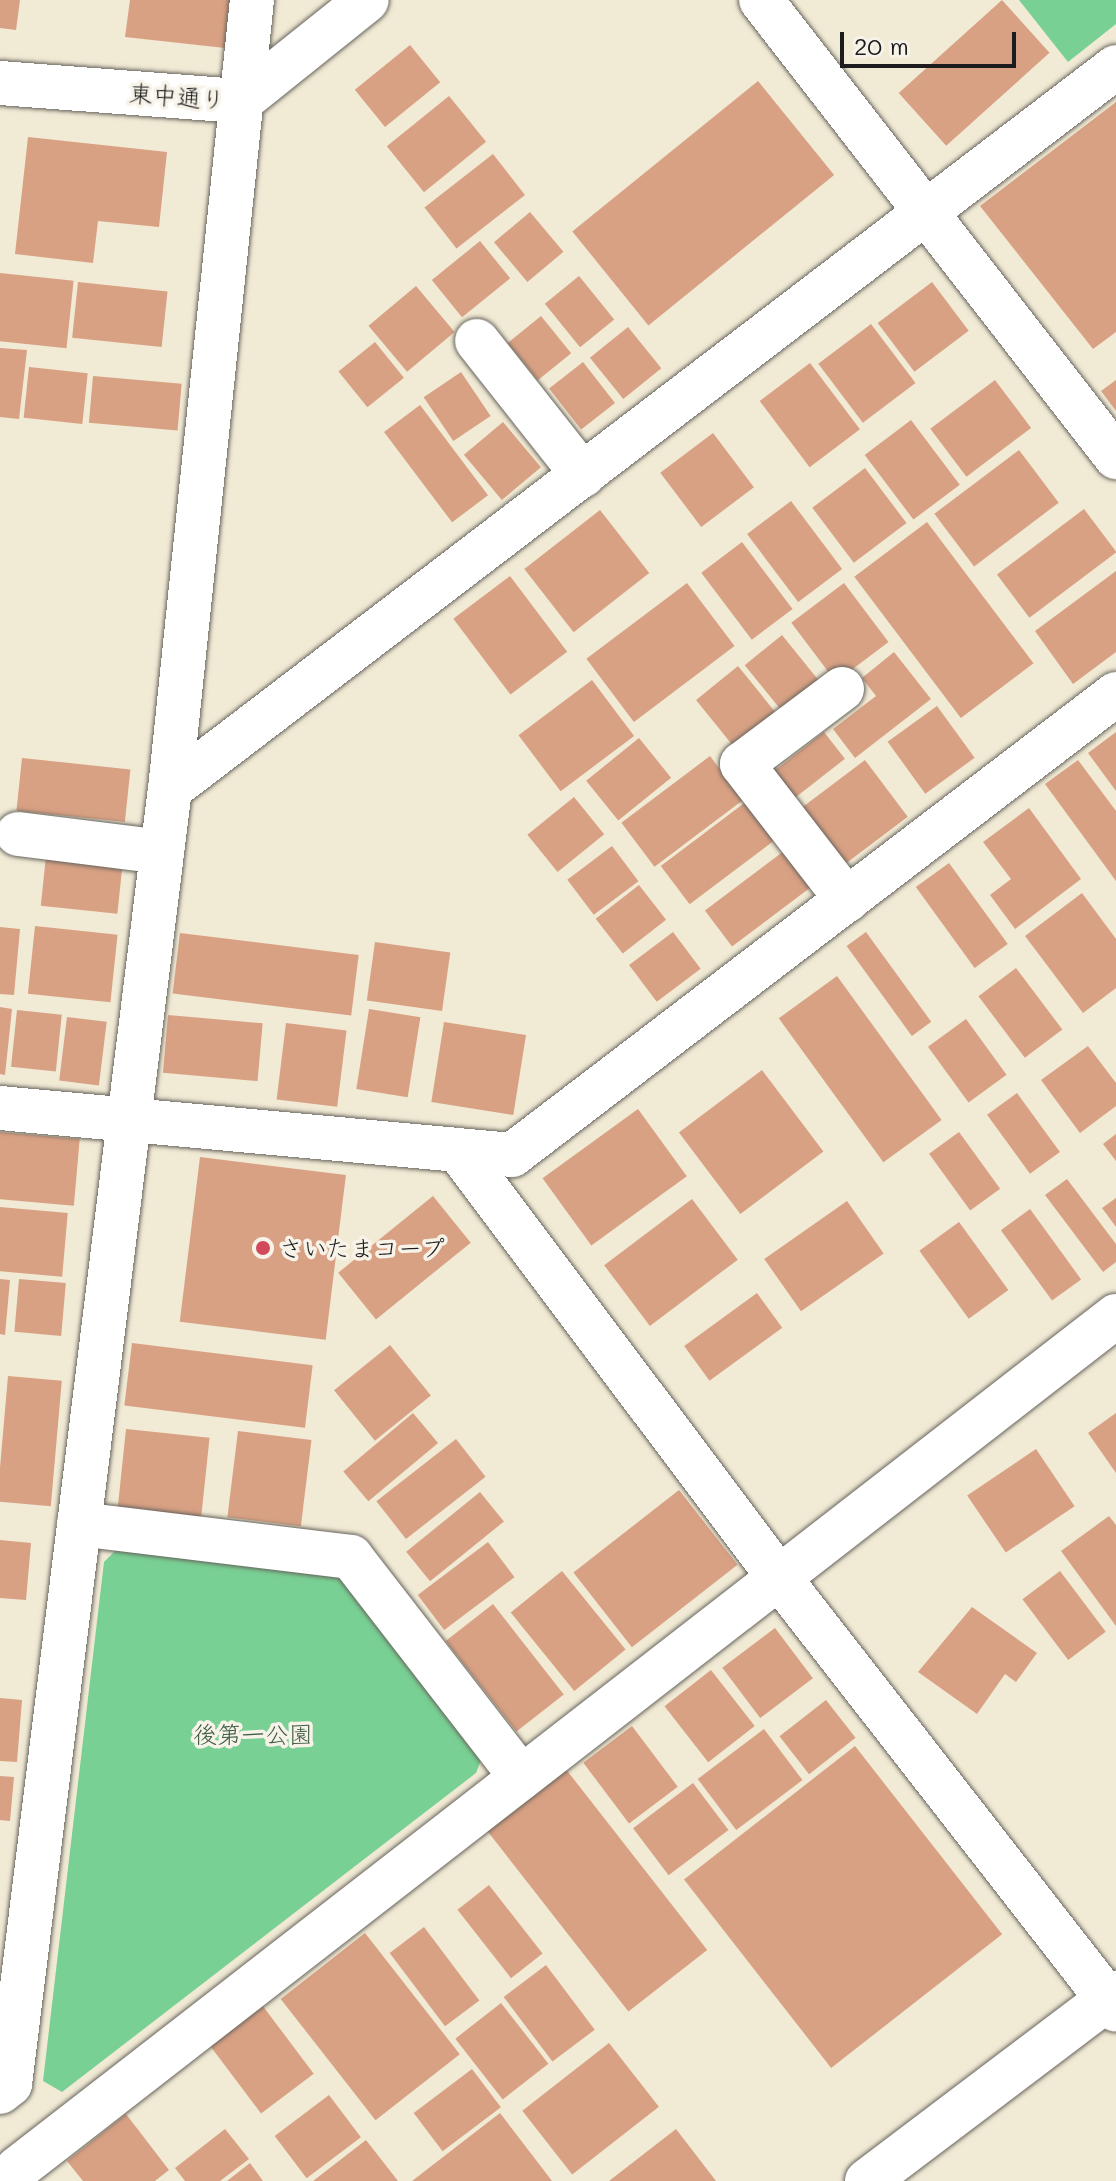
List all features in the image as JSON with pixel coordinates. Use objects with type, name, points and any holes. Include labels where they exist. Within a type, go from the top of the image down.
[{"type":"street","points":[[0,2092],[10,2084],[170,789],[252,0]]},
{"type":"street","name":"東中通り","points":[[0,83],[241,101],[367,0]]},
{"type":"street","points":[[761,0],[1116,457]]},
{"type":"street","points":[[170,789],[1116,67]]},
{"type":"street","points":[[477,341],[583,475]]},
{"type":"street","points":[[842,689],[742,764],[847,900]]},
{"type":"street","points":[[0,1108],[128,1117],[512,1155],[1116,694]]},
{"type":"street","points":[[18,834],[162,852]]},
{"type":"street","points":[[458,1150],[777,1575],[1113,2001],[867,2181]]},
{"type":"street","points":[[14,2166],[1116,1316]]},
{"type":"street","points":[[79,1524],[351,1557],[520,1776]]},
{"type":"green space","points":[[1019,0],[1116,0],[1116,24],[1068,62]]},
{"type":"green space","name":"後第一公園","points":[[117,1549],[345,1576],[481,1760],[476,1773],[62,2092],[43,2081],[104,1562]]},
{"type":"building","points":[[0,0],[20,0],[16,30],[0,28]]},
{"type":"building","points":[[130,0],[230,0],[225,48],[125,37]]},
{"type":"building","points":[[1002,0],[1050,53],[946,146],[899,93]]},
{"type":"building","points":[[410,45],[440,82],[385,127],[355,90]]},
{"type":"building","points":[[758,81],[834,175],[648,325],[572,231]]},
{"type":"building","points":[[449,96],[486,142],[424,192],[387,146]]},
{"type":"building","points":[[1116,102],[1116,332],[1093,349],[980,206]]},
{"type":"building","points":[[28,137],[167,152],[159,227],[98,221],[93,263],[15,254]]},
{"type":"building","points":[[493,154],[525,195],[456,249],[424,208]]},
{"type":"building","points":[[530,212],[563,252],[527,282],[494,242]]},
{"type":"building","points":[[480,241],[510,278],[462,317],[432,280]]},
{"type":"building","points":[[0,273],[74,281],[66,348],[0,341]]},
{"type":"building","points":[[579,276],[614,320],[580,347],[545,304]]},
{"type":"building","points":[[78,282],[168,291],[162,347],[72,338]]},
{"type":"building","points":[[932,282],[969,331],[914,372],[878,323]]},
{"type":"building","points":[[416,286],[455,332],[407,372],[369,326]]},
{"type":"building","points":[[541,316],[571,353],[538,380],[508,343]]},
{"type":"building","points":[[871,324],[916,383],[863,423],[818,364]]},
{"type":"building","points":[[628,327],[661,368],[623,399],[590,358]]},
{"type":"building","points":[[375,342],[404,378],[367,407],[338,372]]},
{"type":"building","points":[[0,348],[27,350],[19,419],[0,417]]},
{"type":"building","points":[[583,362],[615,403],[581,429],[549,388]]},
{"type":"building","points":[[810,363],[860,429],[810,467],[760,401]]},
{"type":"building","points":[[29,367],[88,373],[82,424],[24,418]]},
{"type":"building","points":[[461,372],[491,416],[453,441],[424,397]]},
{"type":"building","points":[[93,376],[182,384],[178,431],[89,423]]},
{"type":"building","points":[[995,380],[1031,428],[966,477],[930,429]]},
{"type":"building","points":[[1116,380],[1116,411],[1101,391]]},
{"type":"building","points":[[420,405],[488,495],[452,522],[384,432]]},
{"type":"building","points":[[911,420],[960,485],[913,520],[865,455]]},
{"type":"building","points":[[503,422],[541,467],[502,500],[464,455]]},
{"type":"building","points":[[713,433],[754,487],[701,527],[660,473]]},
{"type":"building","points":[[1019,450],[1059,503],[974,567],[934,514]]},
{"type":"building","points":[[865,468],[907,523],[854,563],[812,508]]},
{"type":"building","points":[[791,501],[842,569],[798,602],[747,534]]},
{"type":"building","points":[[1084,509],[1116,553],[1029,618],[997,575]]},
{"type":"building","points":[[600,510],[649,573],[574,632],[524,569]]},
{"type":"building","points":[[927,522],[1034,663],[961,718],[854,577]]},
{"type":"building","points":[[742,542],[793,609],[752,640],[701,573]]},
{"type":"building","points":[[1116,571],[1116,652],[1073,684],[1035,631]]},
{"type":"building","points":[[510,576],[567,652],[510,695],[453,619]]},
{"type":"building","points":[[687,583],[735,646],[634,722],[586,659]]},
{"type":"building","points":[[844,583],[889,642],[836,682],[791,623]]},
{"type":"building","points":[[782,635],[820,682],[782,712],[745,665]]},
{"type":"building","points":[[894,652],[931,699],[855,758],[833,729],[876,696],[862,678]]},
{"type":"building","points":[[738,666],[777,714],[735,748],[696,700]]},
{"type":"building","points":[[592,680],[634,736],[561,791],[519,735]]},
{"type":"building","points":[[937,706],[975,758],[925,794],[888,742]]},
{"type":"building","points":[[824,732],[845,759],[792,800],[771,773]]},
{"type":"building","points":[[1116,732],[1116,791],[1088,753]]},
{"type":"building","points":[[639,738],[671,778],[618,820],[586,781]]},
{"type":"building","points":[[710,756],[743,800],[654,867],[621,823]]},
{"type":"building","points":[[22,758],[130,769],[125,822],[16,811]]},
{"type":"building","points":[[865,760],[908,817],[845,864],[803,807]]},
{"type":"building","points":[[1078,760],[1116,811],[1116,881],[1045,784]]},
{"type":"building","points":[[574,797],[604,834],[558,872],[527,835]]},
{"type":"building","points":[[747,801],[776,839],[690,904],[661,866]]},
{"type":"building","points":[[1029,808],[1081,879],[1015,929],[990,895],[1011,879],[983,842]]},
{"type":"building","points":[[612,846],[638,881],[594,915],[567,880]]},
{"type":"building","points":[[784,851],[811,887],[732,947],[705,911]]},
{"type":"building","points":[[46,856],[123,864],[117,914],[41,906]]},
{"type":"building","points":[[949,863],[1008,944],[975,968],[916,887]]},
{"type":"building","points":[[639,885],[666,920],[623,954],[596,919]]},
{"type":"building","points":[[1082,893],[1116,939],[1116,988],[1083,1013],[1025,936]]},
{"type":"building","points":[[35,926],[118,935],[110,1002],[28,994]]},
{"type":"building","points":[[0,927],[20,929],[14,995],[0,994]]},
{"type":"building","points":[[673,932],[701,969],[657,1002],[629,965]]},
{"type":"building","points":[[866,932],[931,1022],[912,1036],[847,946]]},
{"type":"building","points":[[180,933],[359,955],[351,1015],[173,994]]},
{"type":"building","points":[[375,942],[450,953],[442,1011],[367,1000]]},
{"type":"building","points":[[1016,968],[1062,1029],[1025,1058],[978,996]]},
{"type":"building","points":[[837,976],[942,1120],[883,1162],[779,1018]]},
{"type":"building","points":[[0,1007],[12,1009],[5,1075],[0,1074]]},
{"type":"building","points":[[369,1009],[420,1017],[408,1097],[356,1089]]},
{"type":"building","points":[[17,1010],[62,1015],[56,1071],[11,1067]]},
{"type":"building","points":[[168,1015],[263,1023],[258,1081],[163,1073]]},
{"type":"building","points":[[67,1017],[107,1022],[99,1085],[59,1081]]},
{"type":"building","points":[[966,1019],[1007,1075],[969,1102],[928,1047]]},
{"type":"building","points":[[444,1022],[526,1035],[513,1115],[431,1102]]},
{"type":"building","points":[[286,1023],[347,1030],[337,1107],[277,1099]]},
{"type":"building","points":[[1088,1046],[1116,1083],[1116,1106],[1080,1133],[1041,1080]]},
{"type":"building","points":[[762,1070],[823,1151],[740,1214],[679,1133]]},
{"type":"building","points":[[1017,1093],[1060,1152],[1030,1174],[987,1115]]},
{"type":"building","points":[[638,1109],[687,1176],[591,1246],[543,1178]]},
{"type":"building","points":[[0,1132],[80,1139],[74,1206],[0,1199]]},
{"type":"building","points":[[959,1132],[1000,1189],[970,1210],[929,1154]]},
{"type":"building","points":[[1116,1134],[1116,1161],[1103,1144]]},
{"type":"building","name":"さいたまコープ","points":[[200,1157],[346,1175],[326,1340],[180,1322]]},
{"type":"building","points":[[1067,1179],[1116,1244],[1116,1262],[1103,1272],[1045,1195]]},
{"type":"building","points":[[433,1196],[471,1243],[376,1319],[338,1273]]},
{"type":"building","points":[[1116,1198],[1116,1227],[1102,1208]]},
{"type":"building","points":[[692,1199],[738,1260],[650,1326],[604,1265]]},
{"type":"building","points":[[847,1201],[884,1253],[801,1311],[764,1259]]},
{"type":"building","points":[[0,1207],[68,1213],[62,1277],[0,1271]]},
{"type":"building","points":[[1030,1209],[1081,1279],[1052,1301],[1001,1230]]},
{"type":"building","points":[[959,1222],[1008,1290],[969,1319],[919,1251]]},
{"type":"building","points":[[0,1279],[10,1280],[5,1335],[0,1334]]},
{"type":"building","points":[[19,1279],[66,1283],[61,1336],[14,1332]]},
{"type":"building","points":[[757,1293],[782,1328],[709,1381],[684,1346]]},
{"type":"building","points":[[132,1343],[313,1365],[305,1428],[124,1406]]},
{"type":"building","points":[[390,1345],[431,1396],[375,1441],[334,1390]]},
{"type":"building","points":[[8,1376],[62,1381],[51,1506],[0,1502]]},
{"type":"building","points":[[413,1413],[438,1443],[368,1501],[343,1471]]},
{"type":"building","points":[[1116,1413],[1116,1473],[1088,1433]]},
{"type":"building","points":[[126,1429],[210,1438],[201,1518],[118,1510]]},
{"type":"building","points":[[238,1431],[311,1440],[301,1526],[227,1517]]},
{"type":"building","points":[[456,1439],[486,1477],[406,1539],[376,1501]]},
{"type":"building","points":[[1036,1449],[1075,1506],[1006,1553],[967,1495]]},
{"type":"building","points":[[679,1490],[737,1565],[632,1647],[573,1572]]},
{"type":"building","points":[[480,1492],[504,1522],[430,1581],[406,1552]]},
{"type":"building","points":[[1109,1516],[1116,1525],[1116,1626],[1061,1551]]},
{"type":"building","points":[[0,1540],[31,1543],[26,1600],[0,1598]]},
{"type":"building","points":[[488,1542],[514,1577],[444,1630],[418,1595]]},
{"type":"building","points":[[562,1571],[626,1649],[574,1691],[511,1613]]},
{"type":"building","points":[[1060,1571],[1106,1632],[1068,1660],[1022,1599]]},
{"type":"building","points":[[493,1604],[564,1695],[517,1732],[446,1641]]},
{"type":"building","points":[[972,1607],[1037,1653],[1016,1682],[1005,1674],[977,1714],[918,1672]]},
{"type":"building","points":[[775,1628],[813,1678],[760,1718],[722,1668]]},
{"type":"building","points":[[711,1670],[755,1726],[708,1762],[665,1706]]},
{"type":"building","points":[[0,1698],[22,1700],[17,1762],[0,1761]]},
{"type":"building","points":[[826,1700],[856,1738],[809,1774],[780,1736]]},
{"type":"building","points":[[632,1726],[678,1787],[629,1823],[583,1763]]},
{"type":"building","points":[[764,1729],[803,1780],[736,1830],[698,1779]]},
{"type":"building","points":[[855,1746],[1002,1934],[831,2068],[684,1880]]},
{"type":"building","points":[[565,1768],[707,1950],[628,2012],[486,1830]]},
{"type":"building","points":[[0,1776],[14,1777],[10,1821],[0,1820]]},
{"type":"building","points":[[693,1783],[729,1830],[669,1875],[633,1828]]},
{"type":"building","points":[[489,1885],[543,1954],[511,1978],[457,1910]]},
{"type":"building","points":[[424,1927],[479,2000],[445,2026],[390,1953]]},
{"type":"building","points":[[365,1933],[460,2054],[375,2120],[281,1999]]},
{"type":"building","points":[[546,1965],[595,2030],[552,2062],[504,1997]]},
{"type":"building","points":[[259,2001],[314,2074],[261,2113],[206,2041]]},
{"type":"building","points":[[501,2003],[548,2064],[503,2099],[455,2039]]},
{"type":"building","points":[[609,2043],[659,2107],[572,2175],[522,2111]]},
{"type":"building","points":[[472,2069],[501,2107],[443,2151],[414,2113]]},
{"type":"building","points":[[329,2095],[361,2137],[307,2178],[275,2136]]},
{"type":"building","points":[[500,2113],[552,2181],[412,2181]]},
{"type":"building","points":[[126,2114],[169,2170],[155,2181],[83,2181],[67,2161]]},
{"type":"building","points":[[225,2129],[249,2159],[220,2181],[185,2181],[175,2168]]},
{"type":"building","points":[[676,2129],[716,2181],[609,2181]]},
{"type":"building","points":[[366,2140],[398,2181],[313,2181]]},
{"type":"building","points":[[250,2163],[263,2181],[227,2181]]},
{"type":"place","name":"さいたまコープ","points":[[263,1248]]}]
